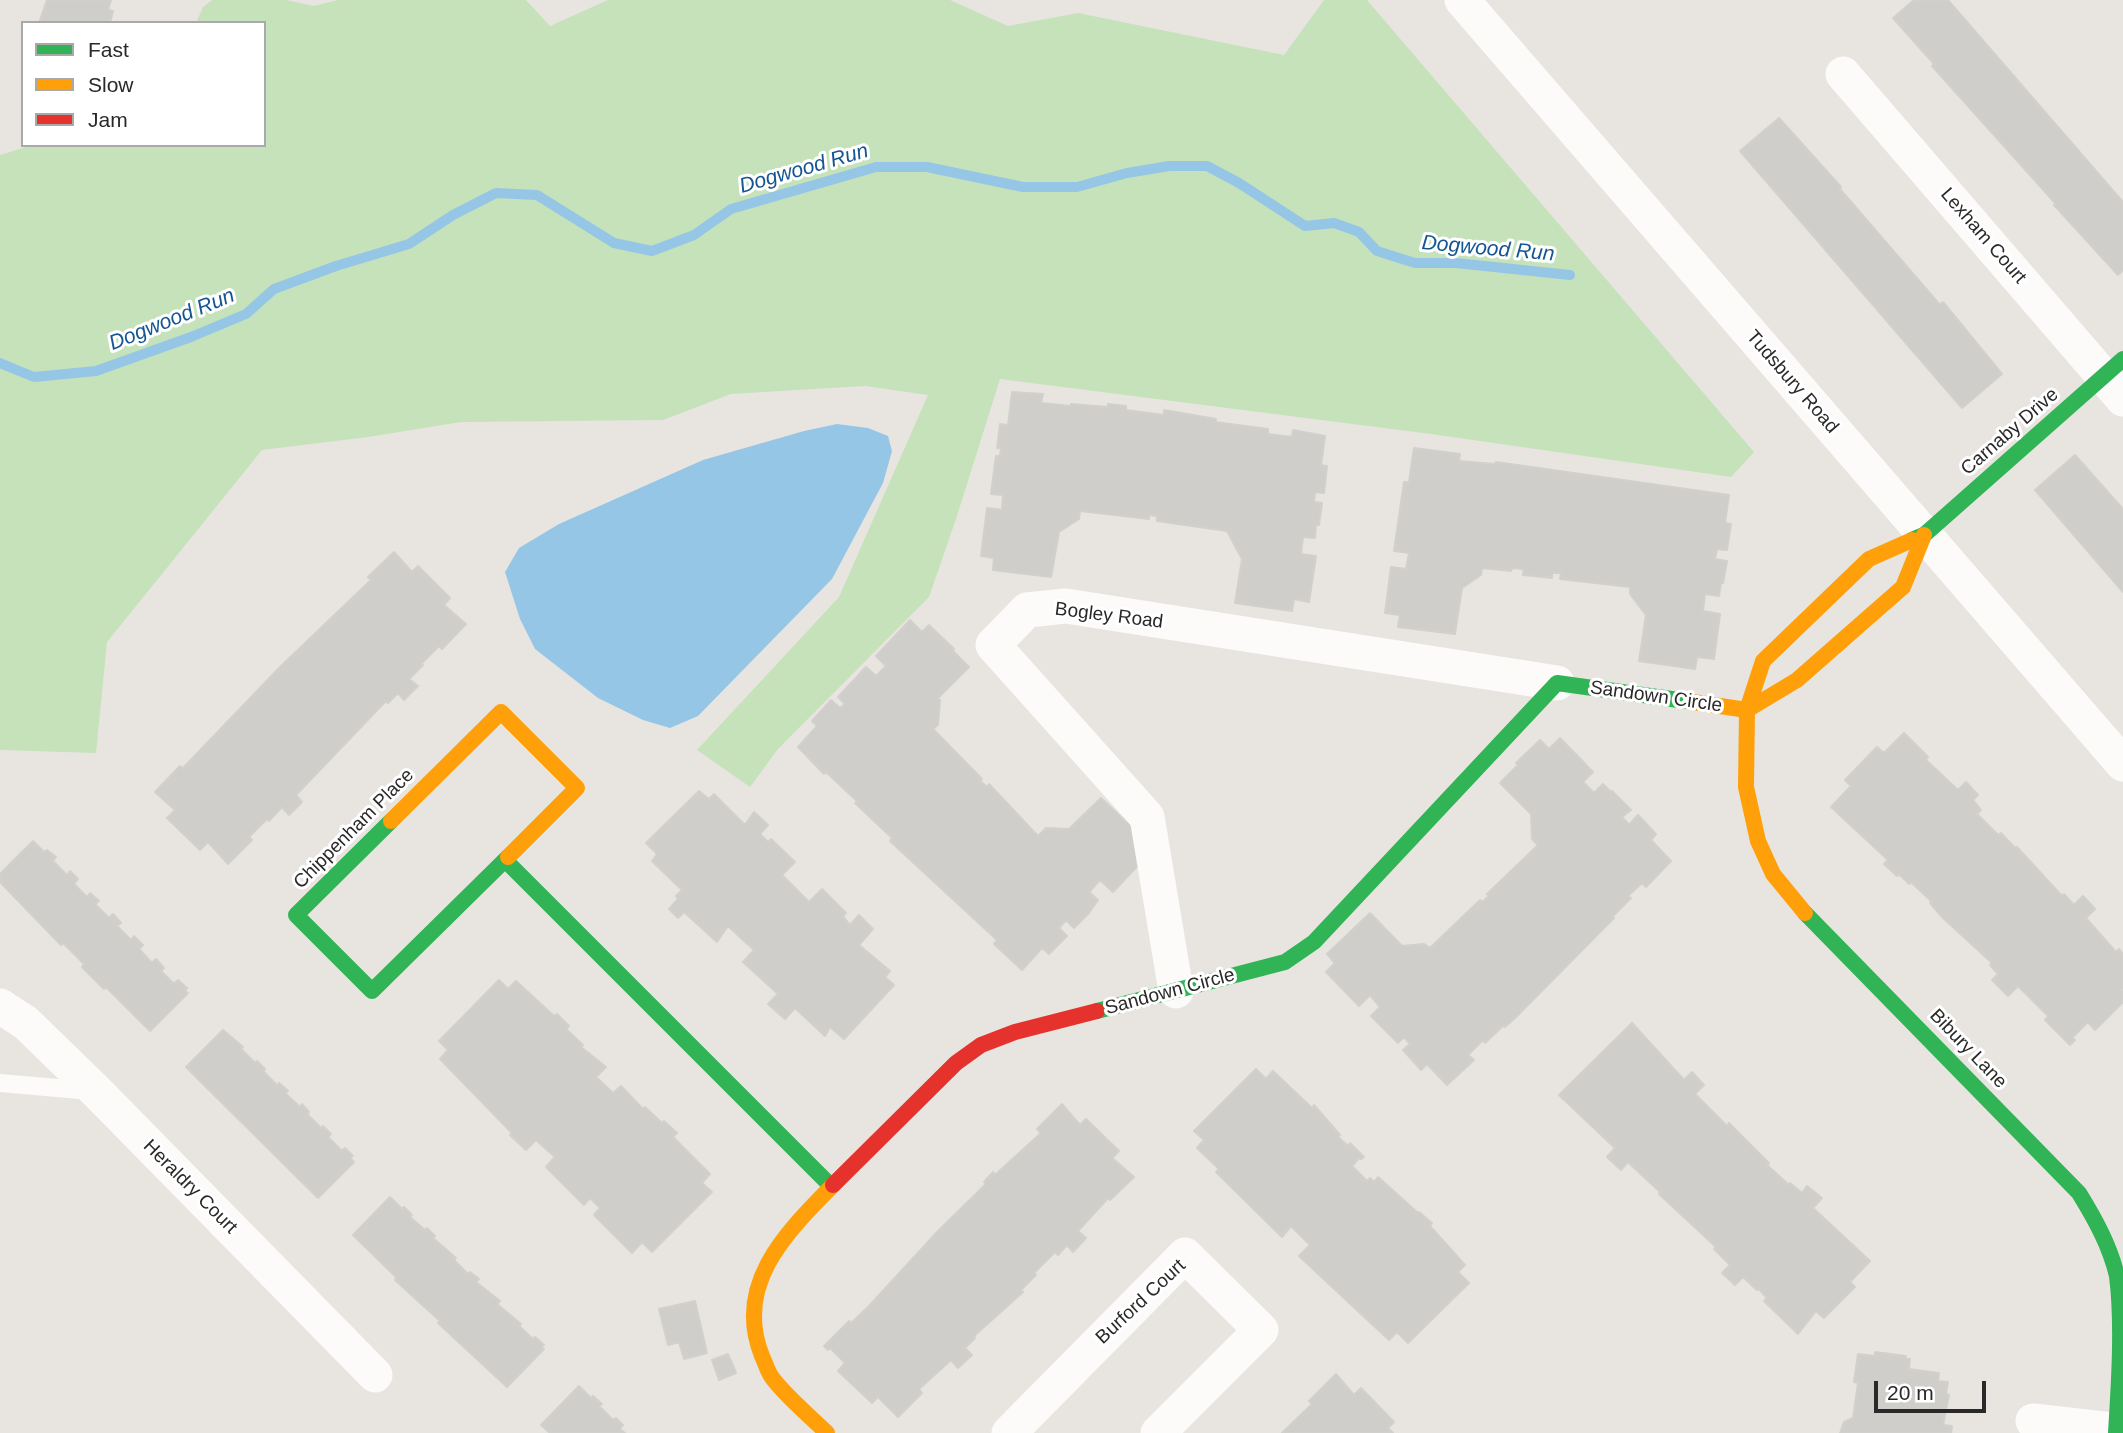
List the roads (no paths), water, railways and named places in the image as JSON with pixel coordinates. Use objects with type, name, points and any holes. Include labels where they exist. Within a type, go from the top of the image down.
[{"type":"street","name":"Tudsbury Road","points":[[1462,0],[2123,764]]},
{"type":"street","name":"Lexham Court","points":[[1843,74],[2117,378]]},
{"type":"street","name":"Carnaby Drive","points":[[1924,536],[2117,378]]},
{"type":"street","name":"Sandown Circle","points":[[1747,710],[1763,661],[1869,559],[1924,536]]},
{"type":"street","name":"Sandown Circle","points":[[827,1433],[769,1375],[755,1338],[754,1306],[761,1275],[781,1241],[831,1186],[956,1063],[981,1045],[1015,1032],[1285,962],[1314,942],[1558,683],[1747,710],[1797,680],[1903,587],[1924,536]]},
{"type":"street","name":"Bogley Road","points":[[1176,991],[1147,817],[993,645],[1027,610],[1066,606],[1558,683]]},
{"type":"street","points":[[1814,612],[1841,641]]},
{"type":"street","name":"Bibury Lane","points":[[1747,710],[1745,787],[1759,841],[1773,874],[1804,912],[2079,1193],[2095,1219],[2110,1253],[2120,1293],[2122,1338],[2118,1431]]},
{"type":"street","name":"Chippenham Place","points":[[501,712],[577,788],[505,860],[372,991],[296,915],[501,712]]},
{"type":"street","points":[[505,860],[831,1186]]},
{"type":"street","name":"Heraldry Court","points":[[0,1006],[26,1023],[96,1091],[374,1375]]},
{"type":"street","name":"Burford Court","points":[[1009,1433],[1185,1255],[1261,1330],[1158,1433]]},
{"type":"street","points":[[2033,1420],[2118,1431]]},
{"type":"lane","points":[[0,1083],[96,1091]]},
{"type":"water","points":[[837,424],[868,428],[888,436],[892,451],[883,483],[832,579],[698,716],[670,728],[643,720],[598,698],[535,649],[520,619],[505,572],[519,548],[559,524],[703,460]]},
{"type":"waterway","name":"Dogwood Run","points":[[0,363],[34,377],[96,371],[246,314],[274,289],[336,266],[409,244],[453,215],[496,193],[537,195],[614,243],[652,251],[694,235],[731,209],[876,167],[927,167],[1023,187],[1077,187],[1127,173],[1169,166],[1207,166],[1239,183],[1305,226],[1334,223],[1359,232],[1377,251],[1415,263],[1456,263],[1570,275]]}]
